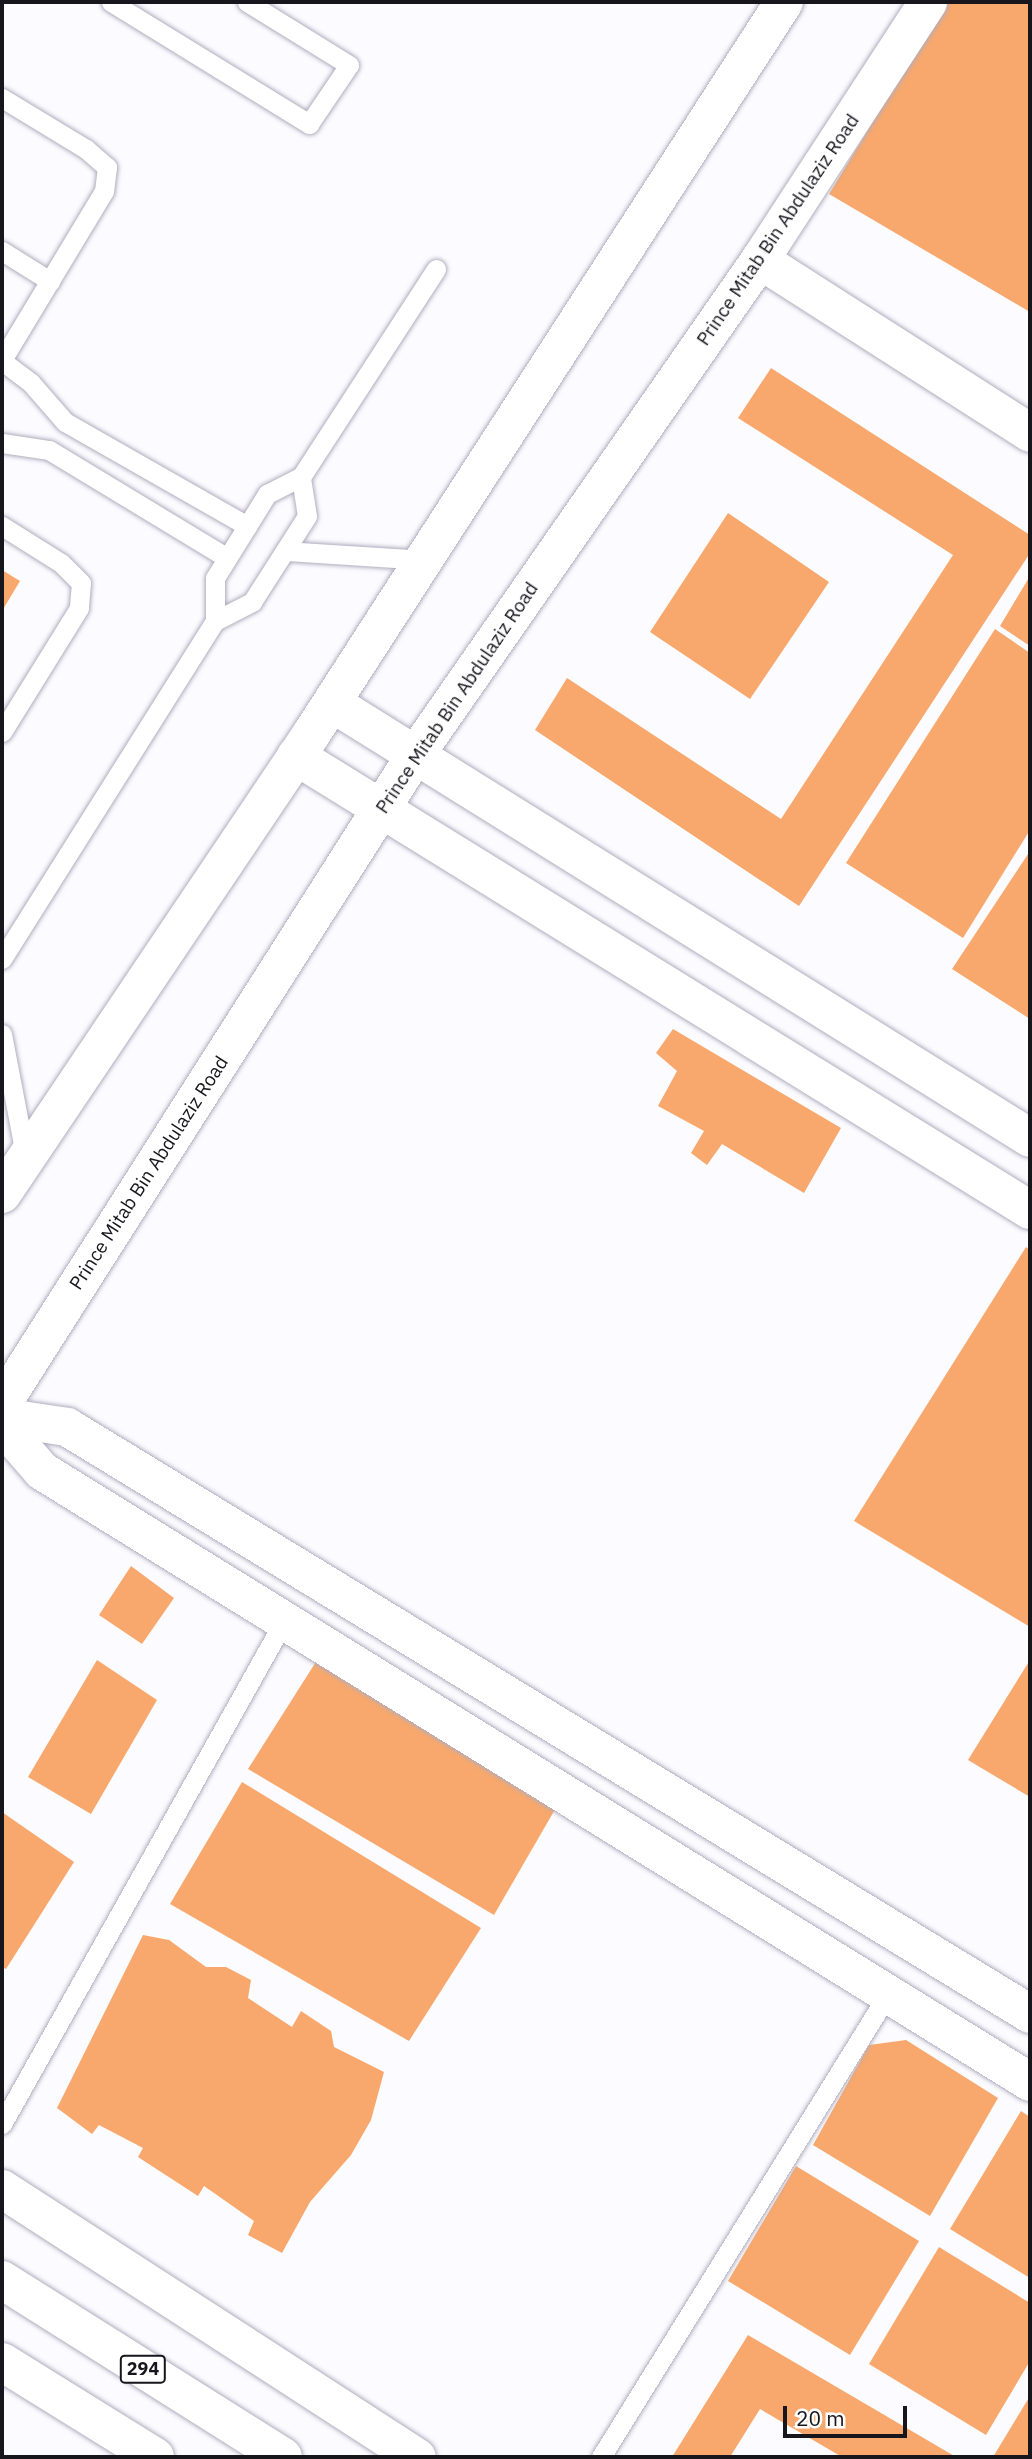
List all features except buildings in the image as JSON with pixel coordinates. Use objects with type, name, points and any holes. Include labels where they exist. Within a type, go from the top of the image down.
[{"type":"street","points":[[2,1194],[25,1155],[332,703],[785,2]]},
{"type":"street","name":"Prince Mitab Bin Abdulaziz Road","points":[[2,1404],[414,757],[760,260],[928,2]]},
{"type":"street","points":[[760,260],[1030,433]]},
{"type":"street","points":[[332,703],[414,757],[1030,1138]]},
{"type":"street","points":[[296,756],[1030,1210]]},
{"type":"street","points":[[2,1417],[67,1427],[1030,2014]]},
{"type":"street","points":[[2,1425],[42,1471],[1030,2082]]},
{"type":"street","points":[[779,1927],[810,1880]]},
{"type":"street","points":[[2,2189],[417,2457]]},
{"type":"street","name":"294","points":[[2,2280],[284,2457]]},
{"type":"street","points":[[2,2362],[155,2457]]},
{"type":"lane","points":[[111,2],[309,124],[349,65],[247,2]]},
{"type":"lane","points":[[2,98],[86,149],[107,167],[104,191],[2,361],[31,383],[65,422],[247,526]]},
{"type":"lane","points":[[2,251],[50,281]]},
{"type":"lane","points":[[215,621],[215,578],[267,494],[301,477],[436,269]]},
{"type":"lane","points":[[48,450],[65,422]]},
{"type":"lane","points":[[2,443],[48,450],[227,558]]},
{"type":"lane","points":[[2,959],[215,621],[252,602],[307,516],[301,477]]},
{"type":"lane","points":[[2,526],[61,563],[81,583],[79,608],[2,732]]},
{"type":"lane","points":[[285,551],[424,560]]},
{"type":"lane","points":[[2,1034],[25,1155]]},
{"type":"lane","points":[[2,2124],[284,1621]]},
{"type":"lane","points":[[601,2457],[888,1994]]}]
